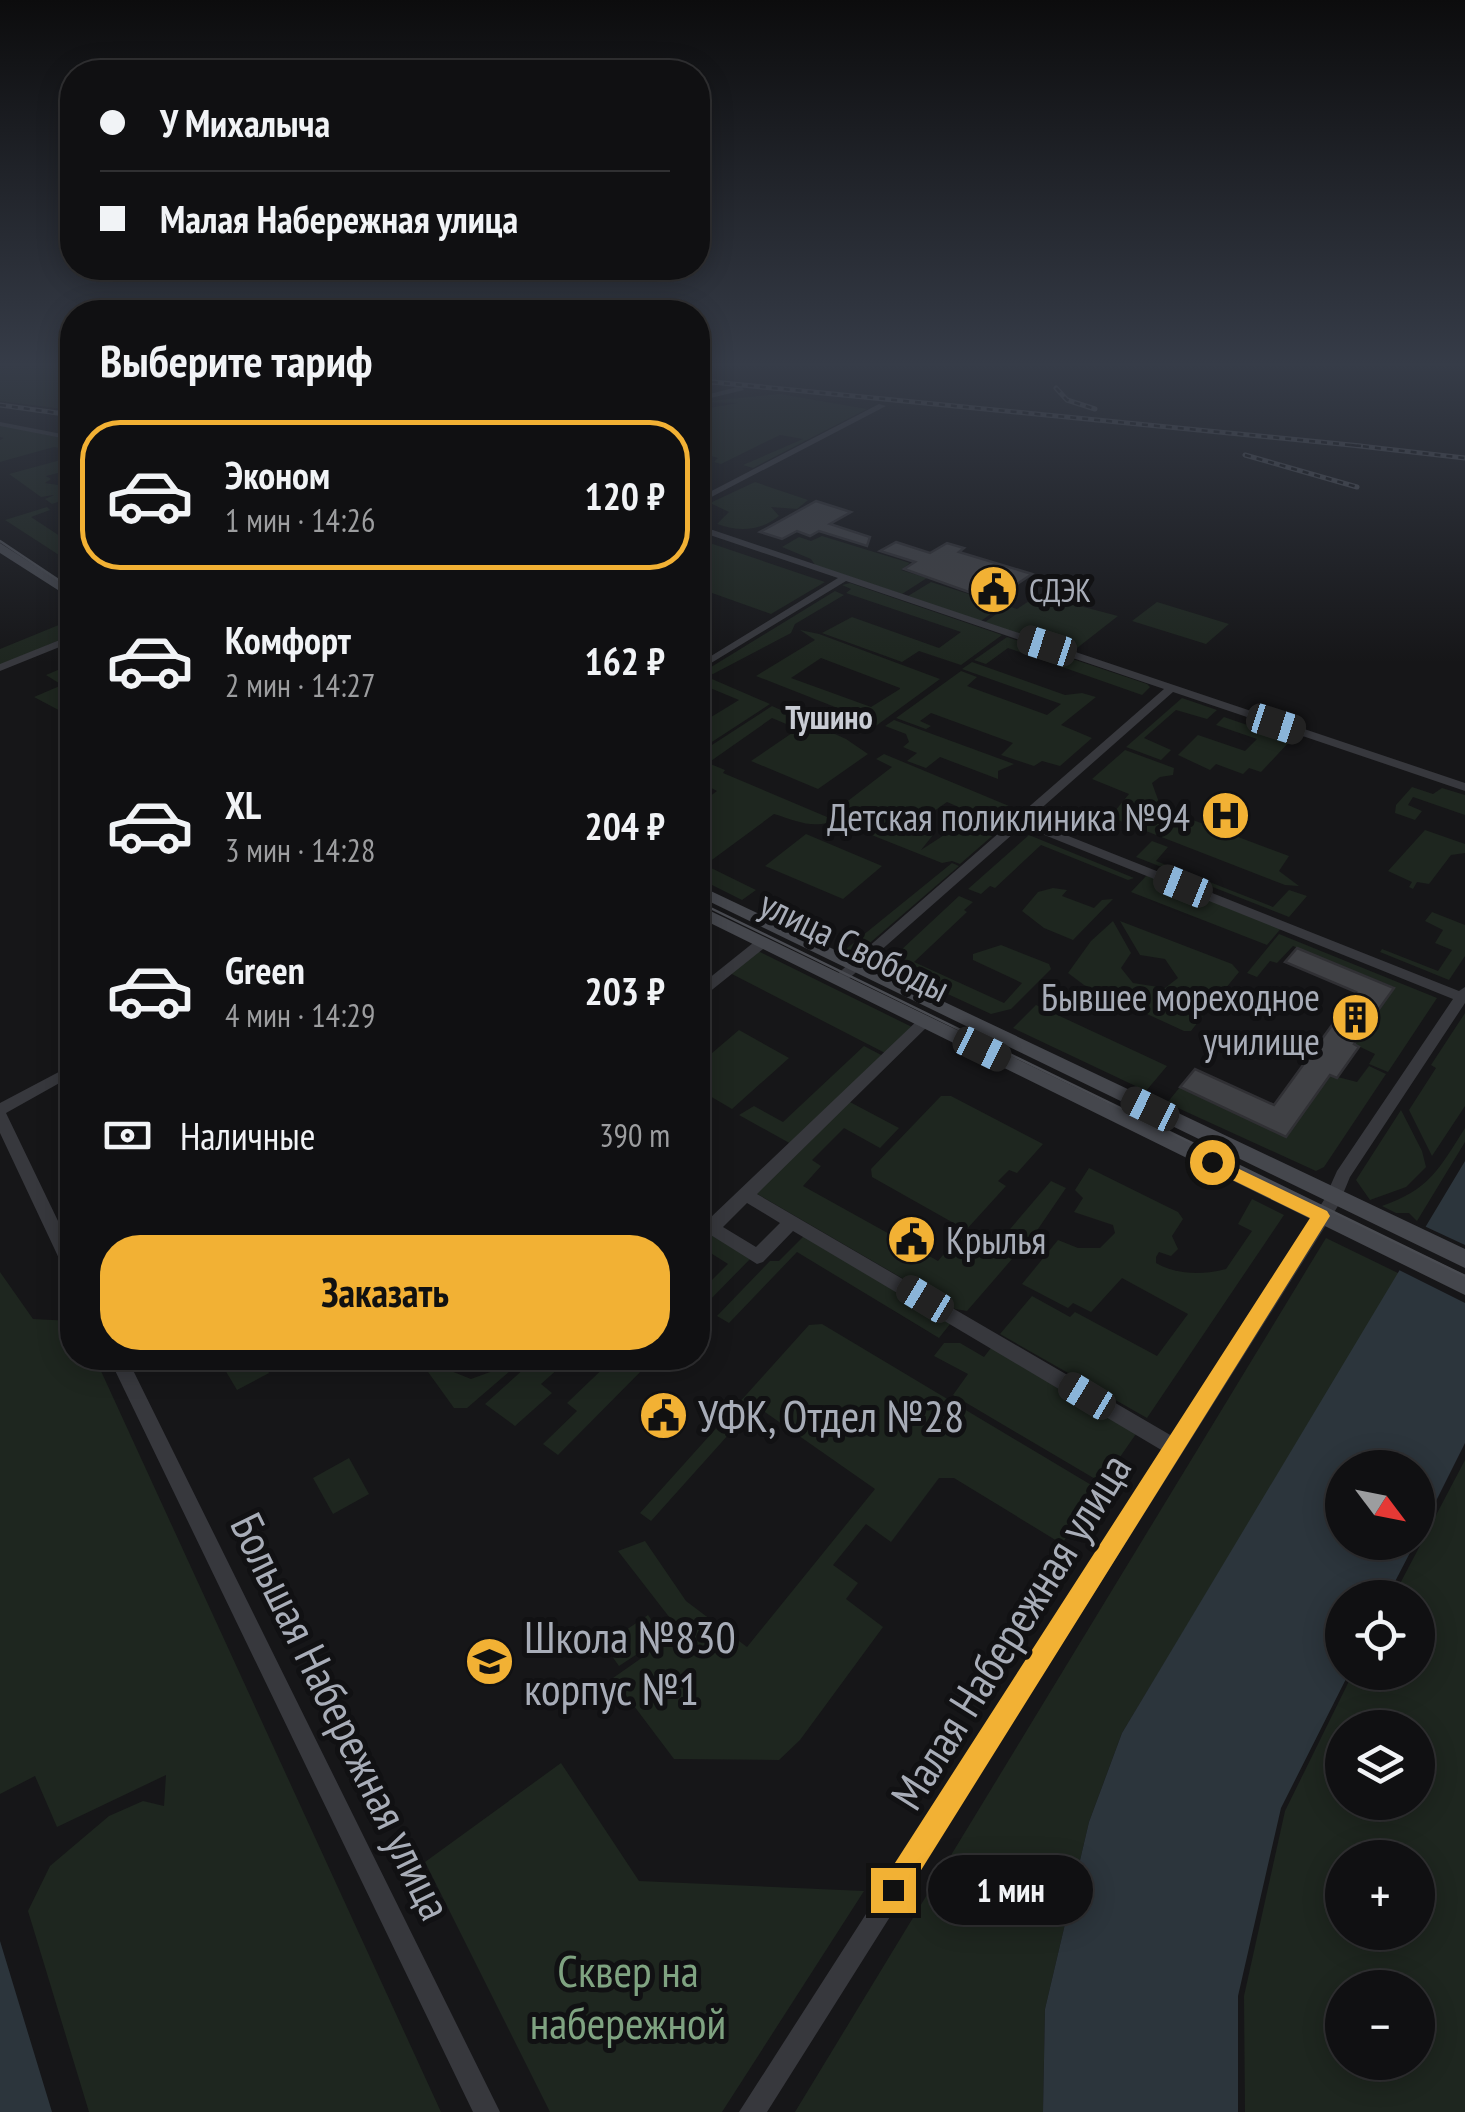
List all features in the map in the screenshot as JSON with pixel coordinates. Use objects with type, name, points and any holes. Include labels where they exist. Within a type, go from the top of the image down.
[{"type":"main road","points":[[0,531],[60,570]]},
{"type":"main road","points":[[0,547],[60,587]]},
{"type":"main road","name":"улица Свободы","points":[[710,897],[925,1021],[1327,1206]]},
{"type":"main road","name":"улица Свободы","points":[[710,916],[763,942],[848,973],[1389,1236],[1465,1286]]},
{"type":"main road","name":"улица Свободы","points":[[1389,1236],[1465,1259]]},
{"type":"street","points":[[710,495],[767,466]]},
{"type":"street","points":[[710,532],[1465,788]]},
{"type":"street","points":[[710,661],[845,578]]},
{"type":"street","points":[[0,668],[60,643]]},
{"type":"street","points":[[848,973],[1171,688]]},
{"type":"street","points":[[1020,821],[1463,995]]},
{"type":"street","points":[[710,984],[763,942]]},
{"type":"street","name":"Малая Набережная улица","points":[[752,2112],[1356,1155],[1463,995]]},
{"type":"street","points":[[710,1219],[746,1194],[925,1021]]},
{"type":"street","points":[[60,1077],[0,1113],[60,1241]]},
{"type":"street","points":[[746,1194],[1174,1447]]},
{"type":"street","points":[[710,1227],[757,1257],[792,1221]]},
{"type":"street","name":"Большая Набережная улица","points":[[124,1370],[487,2112]]},
{"type":"green space","points":[[40,466],[60,466],[60,472],[46,476],[51,479],[45,483],[60,487],[60,501],[52,504],[45,499],[54,495],[41,497],[9,474]]},
{"type":"green space","points":[[755,482],[808,500],[797,509],[771,507],[779,516],[757,527],[742,529],[717,524],[729,512],[710,503]]},
{"type":"green space","points":[[47,507],[50,510],[31,517],[60,536],[60,556],[5,520]]},
{"type":"green space","points":[[822,536],[910,563],[901,570],[927,578],[902,594],[815,565],[811,559],[782,547],[799,537],[811,541]]},
{"type":"green space","points":[[710,543],[825,582],[771,614],[710,592]]},
{"type":"green space","points":[[931,582],[1003,605],[981,621],[908,596]]},
{"type":"green space","points":[[850,583],[1002,635],[961,665],[919,651],[902,662],[822,633],[852,617],[939,648],[961,632],[846,593],[851,589],[842,585]]},
{"type":"green space","points":[[835,591],[844,595],[795,624],[791,633],[713,674],[710,668]]},
{"type":"green space","points":[[1038,595],[1118,616],[1072,652],[985,622],[1008,606],[1017,609]]},
{"type":"green space","points":[[1157,602],[1229,624],[1206,644],[1132,621]]},
{"type":"green space","points":[[60,624],[60,640],[0,665],[0,649]]},
{"type":"green space","points":[[800,630],[940,679],[873,728],[840,719],[833,723],[820,718],[835,707],[756,676],[815,640]],"holes":[[[821,658],[900,688],[871,707],[791,678]]]},
{"type":"green space","points":[[1007,637],[1150,687],[1142,695],[1008,648],[986,664],[974,660]]},
{"type":"green space","points":[[972,662],[1065,695],[1082,693],[1096,697],[1061,725],[1092,738],[1060,766],[1042,761],[1034,766],[1001,755],[1013,743],[931,713],[920,721],[931,726],[926,729],[896,718],[961,671],[977,677],[967,686],[1047,715],[1061,704],[962,669]]},
{"type":"green space","points":[[60,669],[60,684],[46,675]]},
{"type":"green space","points":[[710,678],[770,704],[710,743],[710,718],[739,700],[710,688]]},
{"type":"green space","points":[[60,686],[60,711],[34,697]]},
{"type":"green space","points":[[1182,698],[1217,710],[1207,719],[1176,710],[1144,738],[1171,750],[1161,760],[1126,747]]},
{"type":"green space","points":[[772,706],[846,739],[868,754],[818,789],[751,761],[798,729],[772,718],[710,762],[710,746]]},
{"type":"green space","points":[[1224,717],[1291,740],[1261,772],[1249,768],[1243,774],[1216,764],[1210,770],[1178,755],[1198,735],[1245,751],[1257,739],[1216,725]]},
{"type":"green space","points":[[894,720],[1014,764],[998,771],[998,779],[940,757],[926,768],[907,761],[917,753],[903,747],[909,742],[906,734],[885,726]]},
{"type":"green space","points":[[1125,750],[1174,768],[1173,775],[1152,783],[1161,808],[1289,856],[1279,871],[1299,886],[1285,885],[1110,817],[1129,794],[1092,779]]},
{"type":"green space","points":[[884,754],[1021,811],[960,864],[942,863],[864,832],[864,826],[841,817],[816,824],[774,814],[710,861],[710,796],[717,791],[710,787],[710,764],[827,817],[892,767],[876,759]],"holes":[[[947,802],[970,812],[972,817],[921,850],[933,835],[916,828],[917,823]]]},
{"type":"green space","points":[[1412,787],[1433,794],[1442,788],[1465,795],[1465,815],[1413,797],[1408,805],[1422,811],[1415,820],[1395,813],[1396,805]]},
{"type":"green space","points":[[1425,830],[1465,844],[1465,853],[1451,855],[1429,884],[1417,882],[1413,889],[1409,887],[1412,882],[1388,871]]},
{"type":"green space","points":[[806,834],[882,866],[843,899],[765,866]]},
{"type":"green space","points":[[1029,835],[1134,878],[1128,880],[1041,845],[995,888],[990,886],[981,894],[968,889]]},
{"type":"green space","points":[[1152,841],[1168,847],[1156,861],[1273,907],[1289,890],[1307,896],[1289,917],[1136,857]]},
{"type":"green space","points":[[952,863],[959,866],[857,954],[846,949]]},
{"type":"green space","points":[[710,867],[756,890],[742,900],[710,884]]},
{"type":"green space","points":[[1149,873],[1283,926],[1267,945],[1131,892]]},
{"type":"green space","points":[[1067,890],[1062,896],[1094,908],[1102,900],[1113,899],[1073,940],[1044,928],[1022,911],[1038,892]]},
{"type":"green space","points":[[959,896],[973,902],[964,910],[967,912],[914,962],[1004,1003],[1022,983],[973,960],[973,954],[1001,945],[1049,964],[1051,969],[1011,1009],[991,1014],[885,965]]},
{"type":"green space","points":[[1432,912],[1465,925],[1465,956],[1449,980],[1380,952],[1382,949],[1438,971],[1452,950],[1435,943],[1443,930],[1425,921]]},
{"type":"green space","points":[[1113,921],[1131,953],[1121,968],[1133,983],[1165,988],[1178,978],[1165,959],[1140,955],[1120,921],[1232,964],[1239,972],[1225,989],[1210,997],[1209,1008],[1191,1031],[1184,1031],[1084,985],[1068,973],[1091,941]]},
{"type":"green space","points":[[1279,934],[1437,998],[1388,1072],[1369,1064],[1375,1054],[1354,1044],[1394,987],[1293,946],[1277,963],[1270,961],[1257,977],[1247,973]]},
{"type":"green space","points":[[756,950],[914,1028],[887,1054],[728,972]]},
{"type":"green space","points":[[1036,1005],[1167,1066],[1146,1091],[1013,1028]]},
{"type":"green space","points":[[1465,1013],[1465,1106],[1432,1156],[1409,1110],[1436,1068],[1431,1065]]},
{"type":"green space","points":[[739,1030],[789,1058],[732,1109],[710,1096],[710,1055]]},
{"type":"green space","points":[[864,1046],[885,1057],[793,1145],[739,1115],[754,1106],[783,1122]]},
{"type":"green space","points":[[1369,1066],[1386,1074],[1324,1167],[1316,1171],[1167,1103],[1180,1087],[1286,1137],[1330,1075],[1357,1082]]},
{"type":"green space","points":[[941,1096],[951,1096],[1043,1144],[1017,1173],[1009,1170],[998,1181],[1006,1186],[966,1230],[872,1177],[871,1169]]},
{"type":"green space","points":[[848,1101],[899,1128],[880,1148],[844,1128],[812,1160],[821,1166],[803,1186],[938,1261],[962,1233],[993,1249],[1051,1181],[1066,1188],[1038,1229],[967,1311],[955,1309],[754,1192]]},
{"type":"green space","points":[[1401,1110],[1426,1167],[1406,1187],[1370,1200],[1356,1180]]},
{"type":"green space","points":[[1465,1128],[1465,1142],[1417,1221],[1409,1213],[1396,1213],[1382,1206],[1412,1192],[1432,1176]]},
{"type":"green space","points":[[1089,1168],[1178,1212],[1183,1219],[1172,1236],[1178,1249],[1171,1256],[1159,1252],[1156,1257],[1156,1263],[1172,1270],[1199,1273],[1226,1269],[1252,1231],[1238,1224],[1252,1199],[1284,1215],[1147,1418],[1000,1334],[1032,1296],[1070,1317],[1075,1312],[1157,1356],[1188,1314],[1122,1278],[1091,1312],[1073,1303],[1068,1308],[1022,1284],[1058,1240],[1078,1248],[1100,1248],[1115,1233],[1113,1225],[1074,1212],[1083,1198],[1075,1190]]},
{"type":"green space","points":[[710,1231],[752,1257],[710,1300],[710,1282],[728,1264],[710,1253]]},
{"type":"green space","points":[[807,1233],[954,1319],[939,1338],[797,1252],[729,1323],[717,1316],[770,1261],[779,1261]]},
{"type":"green space","points":[[1326,1238],[1400,1274],[1122,1733],[1089,1822],[1045,2009],[1043,2112],[795,2112]]},
{"type":"green space","points":[[0,1272],[33,1319],[60,1320],[60,1370],[101,1370],[441,2112],[89,2112],[28,1911],[50,1866],[109,1816],[143,1801],[164,1806],[166,1775],[57,1827],[35,1776],[0,1794]]},
{"type":"green space","points":[[822,1324],[1098,1489],[1062,1544],[954,1478],[939,1478],[891,1542],[866,1524],[833,1565],[858,1583],[846,1599],[883,1627],[800,1740],[779,1760],[674,1759],[613,1678],[680,1631],[618,1551],[645,1541],[686,1601],[747,1647],[875,1489],[755,1405],[651,1521],[640,1513],[809,1325]]},
{"type":"green space","points":[[944,1343],[960,1343],[984,1357],[994,1344],[1138,1431],[1102,1483],[953,1395],[968,1374],[934,1356]]},
{"type":"green space","points":[[225,1370],[267,1370],[269,1373],[237,1390]]},
{"type":"green space","points":[[427,1370],[451,1370],[471,1379],[494,1370],[511,1370],[467,1408],[454,1408]]},
{"type":"green space","points":[[523,1370],[557,1370],[541,1384],[552,1393],[515,1426],[485,1404]]},
{"type":"green space","points":[[601,1370],[642,1370],[558,1455],[543,1444],[577,1411],[567,1403]]},
{"type":"green space","points":[[349,1458],[369,1494],[333,1514],[313,1478]]},
{"type":"green space","points":[[1465,1460],[1465,2112],[1245,2112],[1244,1996],[1285,1811],[1325,1730],[1325,1820],[1435,1820],[1435,1710],[1335,1710],[1345,1690],[1435,1690],[1435,1580],[1402,1580],[1412,1560],[1435,1560],[1435,1517]]},
{"type":"green space","points":[[648,1615],[663,1637],[619,1666],[604,1645]]},
{"type":"green space","name":"Сквер на набережной","points":[[561,1763],[639,1881],[864,1891],[722,2112],[550,2112],[425,1862]]},
{"type":"shaded area","points":[[1465,1161],[1465,1443],[1435,1503],[1435,1450],[1325,1450],[1325,1560],[1406,1560],[1396,1580],[1325,1580],[1325,1690],[1340,1690],[1330,1710],[1325,1710],[1325,1721],[1281,1808],[1238,1996],[1238,2112],[1043,2112],[1045,2009],[1089,1822],[1122,1733]]},
{"type":"shaded area","points":[[0,1941],[52,2112],[0,2112]]},
{"type":"pier","points":[[1422,1225],[1465,1245],[1465,1303],[1397,1269]]},
{"type":"building","points":[[816,501],[851,512],[830,524],[870,537],[867,546],[819,531],[810,536],[797,531],[782,539],[760,532]]},
{"type":"building","points":[[896,542],[930,553],[947,543],[964,548],[959,552],[1032,574],[995,599],[980,596],[904,569],[915,562],[880,551]]},
{"type":"building","name":"Бывшее мореходное училище","points":[[1297,948],[1394,988],[1354,1044],[1359,1047],[1337,1078],[1330,1075],[1286,1137],[1180,1087],[1195,1069],[1274,1105],[1356,992],[1285,962]]},
{"type":"tram line","points":[[0,541],[60,581]]},
{"type":"tram line","points":[[710,908],[1465,1276]]},
{"type":"railway","points":[[1282,466],[1357,487]]},
{"type":"place","name":"СДЭК","points":[[994,590]]},
{"type":"place","name":"Детская поликлиника №94","points":[[1225,816]]},
{"type":"place","name":"Бывшее мореходное училище","points":[[1355,1018]]},
{"type":"place","name":"Крылья","points":[[911,1239]]},
{"type":"place","name":"УФК, Отдел №28","points":[[663,1415]]},
{"type":"place","name":"Школа №830 корпус №1","points":[[489,1662]]},
{"type":"district","name":"Тушино","points":[[829,717]]},
{"type":"route","points":[[893,1890],[1321,1216],[1212,1162]]}]
